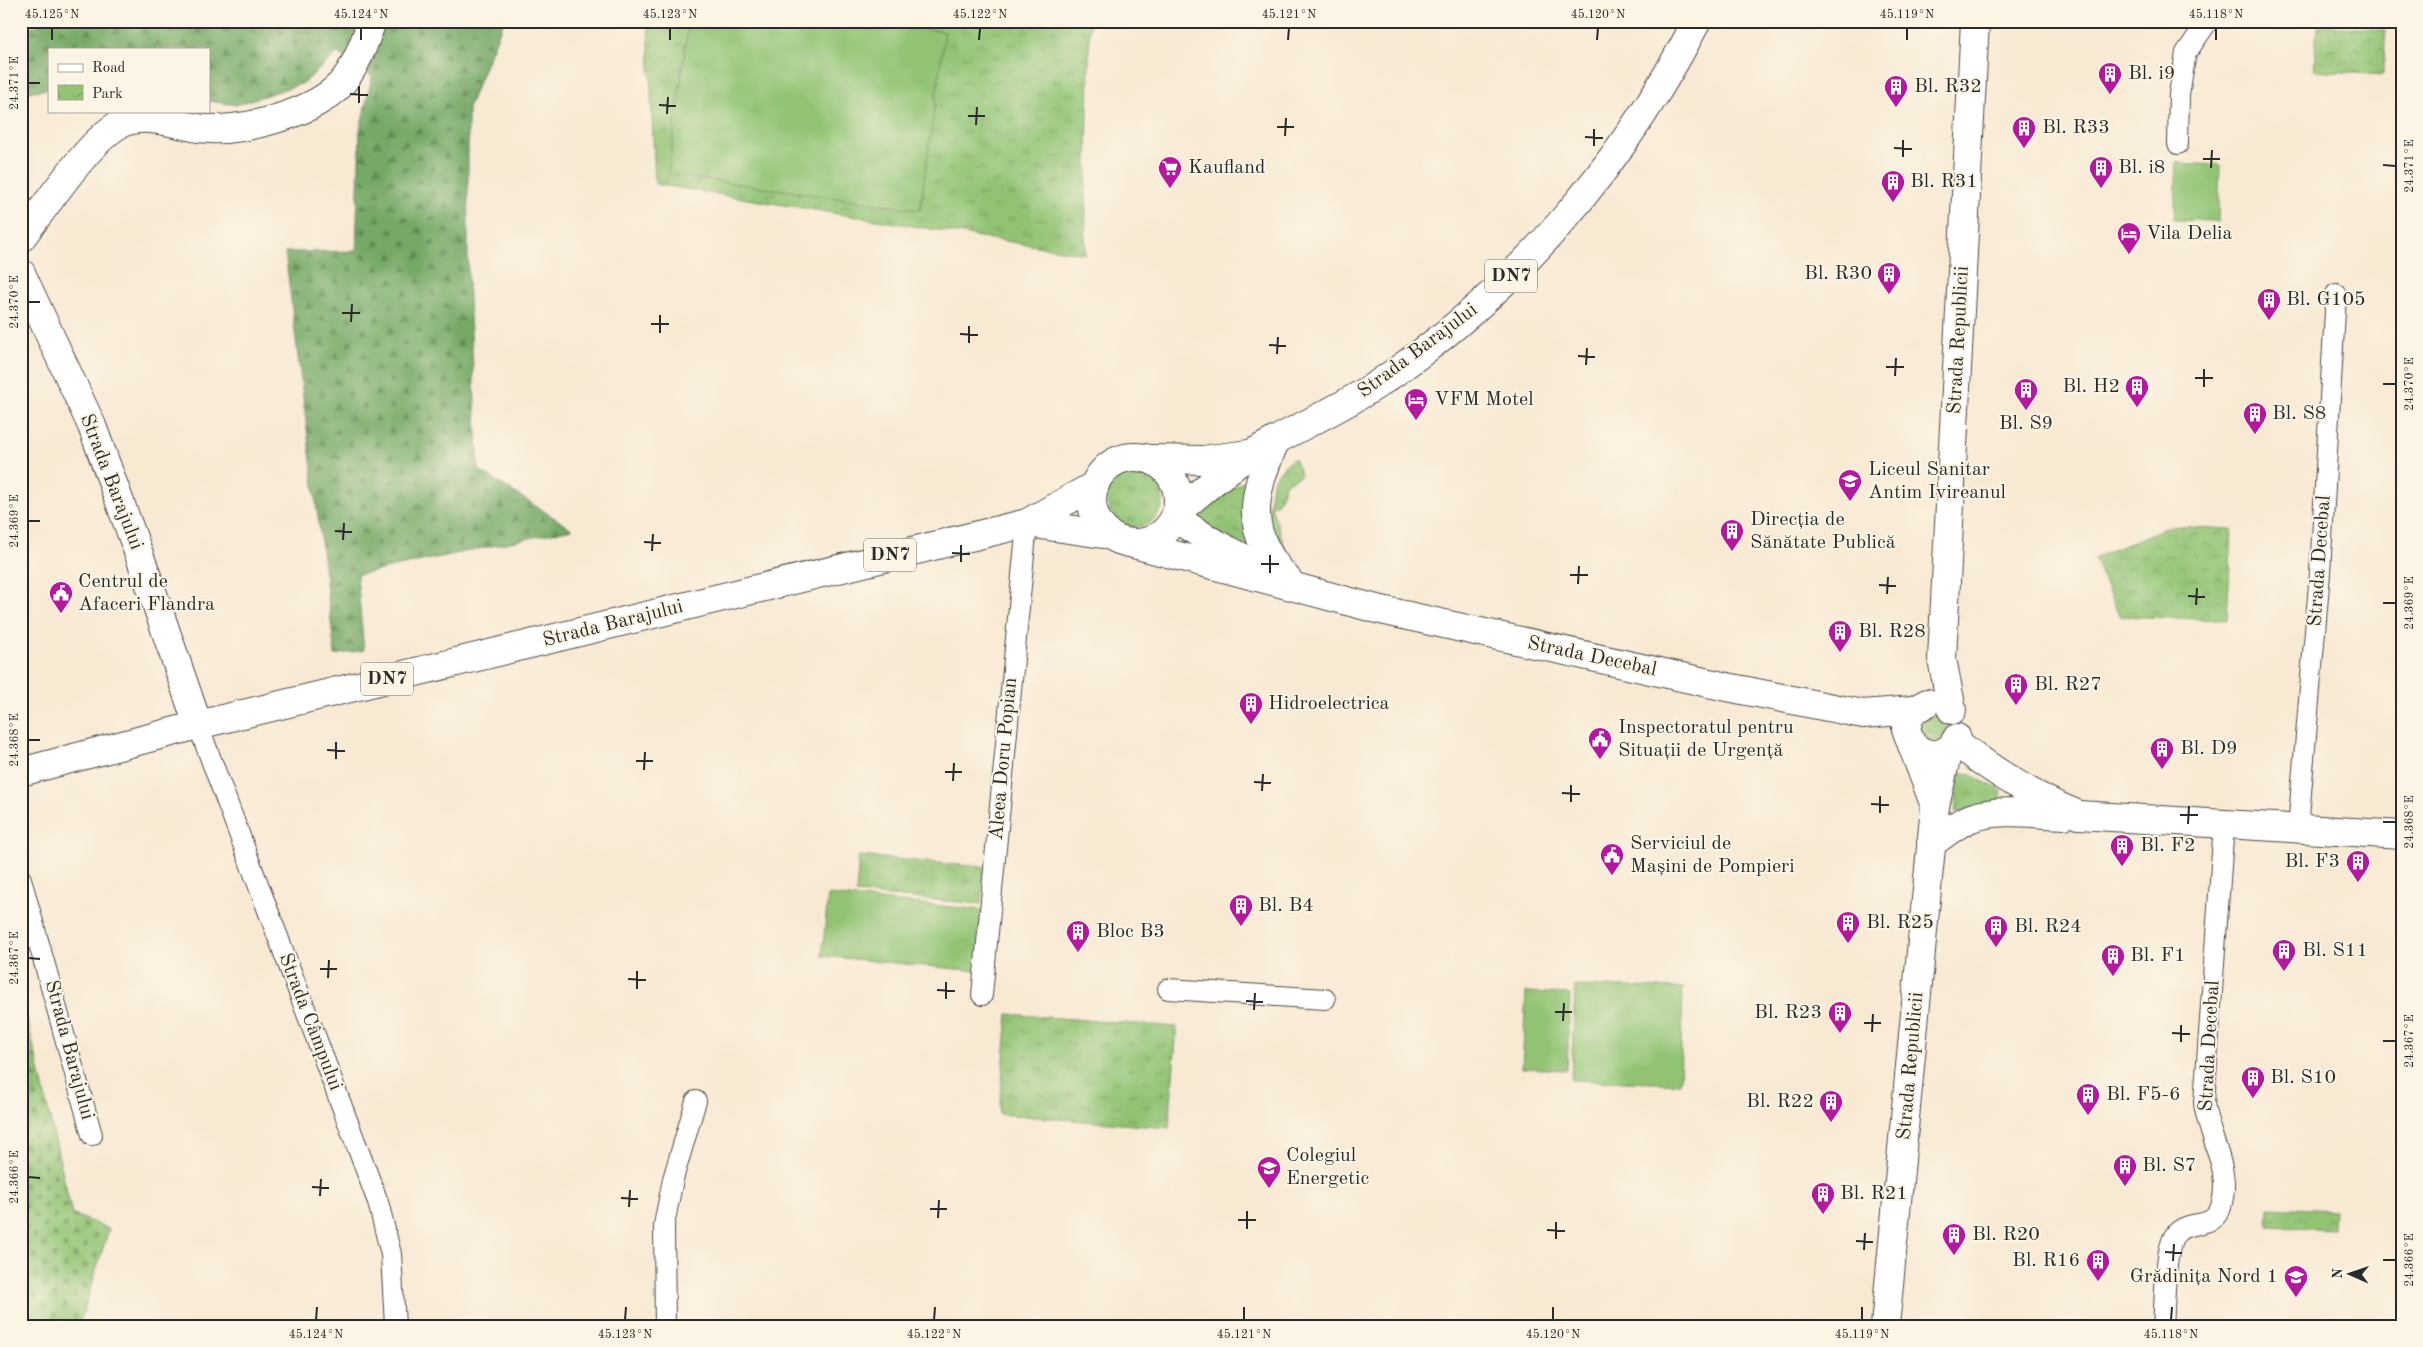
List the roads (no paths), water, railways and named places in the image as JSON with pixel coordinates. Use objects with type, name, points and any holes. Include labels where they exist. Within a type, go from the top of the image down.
[{"type":"main road","points":[[21,238],[85,156],[110,131],[120,124],[144,119],[200,128],[222,129],[247,126],[303,108],[333,90],[348,75],[372,21]]},
{"type":"main road","name":"Strada Barajului","points":[[1176,514],[1251,454],[1377,384],[1435,343],[1466,318],[1533,255],[1568,217],[1609,165],[1650,106],[1697,21]]},
{"type":"main road","name":"Strada Republicii","points":[[1885,1326],[1935,806],[1959,726],[1952,710],[1942,659],[1975,21]]},
{"type":"main road","name":"Strada Barajului","points":[[21,273],[92,426],[144,568],[198,725]]},
{"type":"main road","points":[[1275,442],[1258,485],[1255,502],[1255,520],[1265,550],[1273,564],[1288,580]]},
{"type":"main road","name":"Strada Barajului","points":[[1152,459],[1204,460],[1251,454]]},
{"type":"main road","name":"DN7","points":[[1095,485],[1101,474],[1110,465],[1121,459],[1133,456],[1152,459]]},
{"type":"main road","points":[[1152,459],[1171,475],[1177,486],[1176,514]]},
{"type":"main road","points":[[1095,485],[1092,498],[1094,512],[1100,525],[1118,538]]},
{"type":"main road","name":"Strada Barajului","points":[[21,772],[198,725],[1027,523],[1095,485]]},
{"type":"main road","name":"Strada Decebal","points":[[1176,514],[1216,544],[1288,580],[1322,594]]},
{"type":"main road","name":"DN7","points":[[1118,538],[1141,543],[1155,539],[1167,530],[1176,514]]},
{"type":"main road","name":"Strada Barajului","points":[[1027,523],[1118,538]]},
{"type":"main road","name":"Strada Decebal","points":[[1118,538],[1322,594],[1498,637],[1863,714],[1910,741]]},
{"type":"main road","name":"Strada Republicii","points":[[1935,806],[1910,741],[1907,722],[1942,659]]},
{"type":"main road","points":[[1917,707],[1937,702],[1952,710]]},
{"type":"main road","name":"Strada Decebal","points":[[1863,714],[1917,707]]},
{"type":"main road","points":[[1910,741],[1918,750],[1933,755],[1952,746],[2022,789],[2050,804],[2079,815]]},
{"type":"main road","points":[[1932,844],[1963,822],[1992,813],[2079,815],[2402,835]]},
{"type":"street","points":[[2178,144],[2179,94],[2186,53],[2208,21]]},
{"type":"street","name":"Strada Decebal","points":[[2298,828],[2320,573],[2336,294]]},
{"type":"street","name":"Aleea Doru Popian","points":[[982,995],[1027,523]]},
{"type":"street","name":"Strada Câmpului","points":[[198,725],[378,1202],[391,1254],[395,1326]]},
{"type":"street","name":"Strada Decebal","points":[[2163,1326],[2169,1253],[2174,1236],[2184,1228],[2211,1221],[2218,1214],[2222,1203],[2223,1171],[2206,1123],[2204,1103],[2224,824]]},
{"type":"street","name":"Strada Barajului","points":[[21,879],[92,1134]]},
{"type":"street","points":[[1168,989],[1325,999]]},
{"type":"street","points":[[665,1326],[664,1225],[673,1179],[696,1101]]},
{"type":"place","name":"Bl. i9","points":[[2110,95]]},
{"type":"place","name":"Bl. R32","points":[[1896,108]]},
{"type":"place","name":"Bl. R33","points":[[2024,149]]},
{"type":"place","name":"Kaufland","points":[[1170,189]]},
{"type":"place","name":"Bl. i8","points":[[2101,189]]},
{"type":"place","name":"Bl. R31","points":[[1893,203]]},
{"type":"place","name":"Vila Delia","points":[[2129,255]]},
{"type":"place","name":"Bl. R30","points":[[1889,295]]},
{"type":"place","name":"Bl. G105","points":[[2269,321]]},
{"type":"place","name":"Bl. H2","points":[[2137,408]]},
{"type":"place","name":"Bl. S9","points":[[2026,411]]},
{"type":"place","name":"VFM Motel","points":[[1416,421]]},
{"type":"place","name":"Bl. S8","points":[[2255,435]]},
{"type":"place","name":"Liceul Sanitar Antim Ivireanul","points":[[1850,502]]},
{"type":"place","name":"Direcția de Sănătate Publică","points":[[1732,552]]},
{"type":"place","name":"Centrul de Afaceri Flandra","points":[[61,614]]},
{"type":"place","name":"Bl. R28","points":[[1840,653]]},
{"type":"place","name":"Bl. R27","points":[[2016,706]]},
{"type":"place","name":"Hidroelectrica","points":[[1251,725]]},
{"type":"place","name":"Inspectoratul pentru Situații de Urgență","points":[[1600,760]]},
{"type":"place","name":"Bl. D9","points":[[2162,770]]},
{"type":"place","name":"Bl. F2","points":[[2122,867]]},
{"type":"place","name":"Serviciul de Mașini de Pompieri","points":[[1612,876]]},
{"type":"place","name":"Bl. F3","points":[[2358,883]]},
{"type":"place","name":"Bl. B4","points":[[1241,927]]},
{"type":"place","name":"Bl. R25","points":[[1848,944]]},
{"type":"place","name":"Bl. R24","points":[[1996,948]]},
{"type":"place","name":"Bloc B3","points":[[1078,953]]},
{"type":"place","name":"Bl. S11","points":[[2284,972]]},
{"type":"place","name":"Bl. F1","points":[[2113,977]]},
{"type":"place","name":"Bl. R23","points":[[1840,1034]]},
{"type":"place","name":"Bl. S10","points":[[2253,1099]]},
{"type":"place","name":"Bl. F5-6","points":[[2088,1116]]},
{"type":"place","name":"Bl. R22","points":[[1831,1123]]},
{"type":"place","name":"Bl. S7","points":[[2125,1187]]},
{"type":"place","name":"Colegiul Energetic","points":[[1269,1189]]},
{"type":"place","name":"Bl. R21","points":[[1823,1215]]},
{"type":"place","name":"Bl. R20","points":[[1954,1256]]},
{"type":"place","name":"Bl. R16","points":[[2098,1282]]},
{"type":"place","name":"Grădinița Nord 1","points":[[2296,1298]]}]
